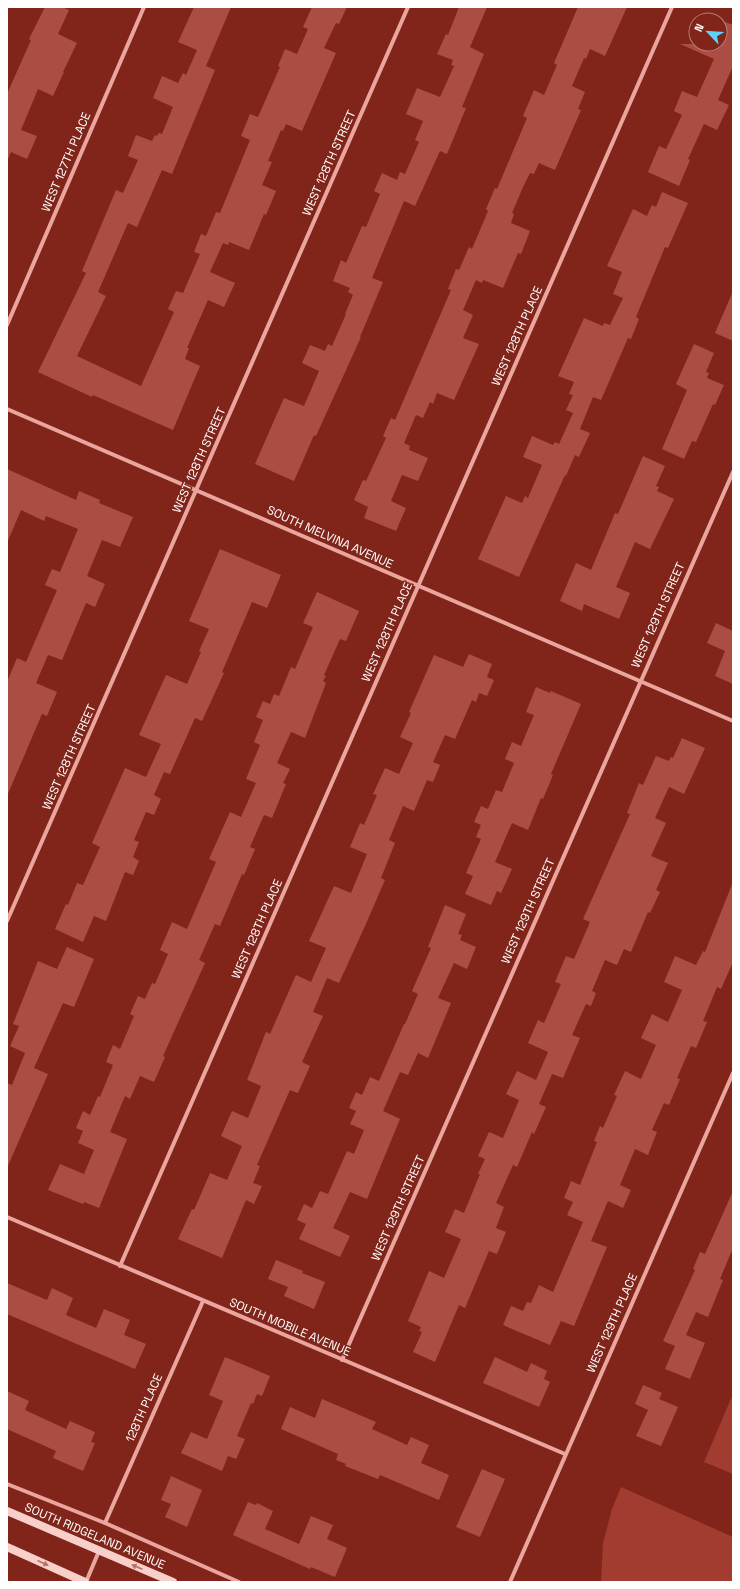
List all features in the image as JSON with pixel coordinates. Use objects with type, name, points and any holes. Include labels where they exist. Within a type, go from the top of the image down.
[{"type":"main road","name":"SOUTH RIDGELAND AVENUE","points":[[7,1512],[173,1582]]},
{"type":"main road","points":[[7,1547],[85,1582]]},
{"type":"street","name":"WEST 127TH PLACE","points":[[7,325],[144,7]]},
{"type":"street","name":"WEST 128TH STREET","points":[[7,921],[408,7]]},
{"type":"street","name":"WEST 128TH PLACE","points":[[120,1266],[672,7]]},
{"type":"street","name":"SOUTH MELVINA AVENUE","points":[[7,409],[418,587],[733,721]]},
{"type":"street","name":"WEST 129TH STREET","points":[[342,1360],[733,472]]},
{"type":"street","name":"WEST 129TH PLACE","points":[[510,1582],[733,1073]]},
{"type":"street","name":"SOUTH MOBILE AVENUE","points":[[7,1217],[565,1454]]},
{"type":"street","name":"128TH PLACE","points":[[105,1523],[203,1301]]},
{"type":"street","points":[[7,1484],[105,1523],[239,1582]]},
{"type":"street","points":[[85,1582],[100,1550]]},
{"type":"shaded area","points":[[733,1394],[733,1474],[704,1462]]},
{"type":"shaded area","points":[[621,1487],[733,1537],[733,1582],[601,1582],[603,1543],[612,1509]]},
{"type":"building","points":[[45,7],[62,7],[69,10],[58,34],[77,43],[53,96],[38,89],[21,130],[37,136],[27,159],[11,152],[7,161],[7,94],[31,40],[29,39]]},
{"type":"building","points":[[194,7],[231,7],[206,66],[215,70],[172,174],[162,170],[137,227],[128,223],[98,292],[106,296],[77,356],[141,386],[174,312],[168,309],[176,291],[183,293],[200,254],[194,252],[201,234],[206,236],[216,212],[220,213],[250,140],[241,136],[250,114],[258,117],[280,67],[278,66],[285,49],[297,54],[308,29],[303,27],[312,7],[347,7],[339,24],[336,23],[324,48],[336,53],[302,131],[286,124],[283,131],[281,130],[268,161],[272,162],[262,185],[276,191],[266,215],[264,214],[249,250],[229,242],[228,245],[223,243],[210,272],[235,283],[224,307],[208,300],[187,348],[189,348],[185,359],[200,366],[173,430],[93,395],[92,397],[38,372],[86,273],[82,271],[116,190],[123,193],[138,160],[128,156],[136,135],[152,141],[155,135],[157,136],[159,133],[162,134],[173,107],[153,98],[162,76],[178,83],[183,73],[186,75],[197,50],[178,42]]},
{"type":"building","points":[[459,7],[487,7],[470,47],[484,54],[462,107],[466,108],[447,154],[440,151],[415,206],[404,201],[372,278],[383,282],[361,337],[316,436],[314,435],[294,481],[255,464],[284,398],[304,406],[319,371],[302,363],[310,345],[325,351],[328,344],[332,346],[353,295],[348,292],[350,288],[333,281],[341,260],[346,263],[362,226],[366,227],[380,194],[374,191],[382,173],[397,180],[400,172],[405,174],[419,142],[415,140],[423,121],[406,114],[417,88],[440,97],[454,66],[451,65],[453,60],[437,54],[446,34],[448,35]]},
{"type":"building","points":[[578,7],[627,7],[605,56],[590,49],[586,59],[584,58],[572,86],[585,92],[578,109],[581,110],[555,170],[539,163],[534,174],[530,173],[523,187],[512,213],[514,214],[511,223],[530,231],[521,254],[518,253],[503,288],[483,280],[482,283],[476,280],[463,310],[473,315],[463,338],[479,344],[454,400],[437,393],[433,404],[430,402],[423,418],[416,415],[404,443],[410,446],[409,450],[428,458],[418,481],[402,475],[391,501],[406,508],[396,531],[364,518],[368,507],[354,500],[363,480],[366,481],[386,438],[383,436],[391,418],[395,420],[451,290],[448,289],[456,269],[459,270],[469,247],[472,249],[488,211],[486,209],[495,188],[497,189],[527,118],[523,116],[534,90],[544,95],[557,65],[554,63]]},
{"type":"building","points":[[728,23],[733,25],[733,66],[718,100],[729,105],[717,130],[704,124],[688,159],[690,160],[679,186],[648,172],[659,146],[666,149],[682,115],[674,111],[682,91],[697,97],[714,59],[698,52],[728,52]]},
{"type":"building","points":[[680,44],[688,44],[688,48]]},
{"type":"building","points":[[662,192],[688,203],[668,248],[665,247],[636,317],[639,319],[631,339],[628,338],[601,400],[593,397],[580,429],[590,433],[579,457],[575,455],[566,476],[565,475],[519,577],[478,559],[506,496],[522,503],[525,496],[528,498],[542,465],[523,457],[532,436],[553,445],[555,442],[559,444],[573,413],[566,410],[573,395],[569,394],[574,382],[558,376],[584,318],[603,326],[604,323],[610,325],[623,298],[613,294],[622,272],[607,266],[633,209],[647,216],[652,205],[656,207]]},
{"type":"building","points":[[733,291],[733,341],[715,333]]},
{"type":"building","points":[[694,344],[714,353],[706,372],[709,373],[707,378],[724,385],[715,405],[713,404],[696,442],[692,441],[684,459],[662,449],[687,390],[676,384]]},
{"type":"building","points":[[643,456],[665,466],[656,486],[659,487],[657,491],[674,499],[650,549],[635,542],[616,587],[630,593],[619,619],[584,604],[582,611],[560,601],[576,563],[591,570],[615,513],[618,514]]},
{"type":"building","points":[[7,469],[76,500],[79,491],[100,500],[99,503],[133,517],[120,547],[102,540],[87,576],[105,584],[95,607],[86,603],[62,660],[48,655],[36,683],[57,692],[47,716],[42,714],[7,796],[7,682],[17,658],[26,662],[57,590],[45,585],[52,569],[60,572],[78,529],[46,516],[44,521],[21,510],[7,543]]},
{"type":"building","points":[[220,549],[281,575],[267,608],[252,602],[222,672],[224,673],[202,721],[195,718],[170,774],[164,772],[154,795],[161,799],[154,815],[146,812],[134,840],[139,842],[133,857],[139,861],[133,875],[125,872],[106,921],[94,916],[83,942],[55,929],[66,904],[68,905],[77,883],[83,885],[100,847],[92,843],[125,768],[146,777],[161,744],[139,735],[166,675],[187,684],[201,652],[199,651],[209,629],[189,621]]},
{"type":"building","points":[[317,592],[359,611],[346,641],[340,639],[324,675],[326,676],[323,681],[326,683],[305,738],[291,732],[277,763],[290,769],[283,783],[286,784],[272,818],[264,815],[250,847],[255,849],[244,875],[242,874],[220,926],[215,924],[199,960],[205,963],[163,1056],[165,1057],[154,1082],[140,1076],[130,1099],[125,1096],[110,1132],[127,1139],[99,1208],[84,1202],[83,1204],[48,1190],[60,1164],[84,1174],[94,1150],[78,1143],[83,1131],[76,1128],[83,1111],[90,1115],[98,1096],[100,1097],[113,1065],[106,1062],[113,1045],[120,1049],[134,1016],[130,1014],[138,996],[145,999],[152,983],[155,984],[168,954],[160,950],[172,922],[187,929],[216,862],[209,859],[230,812],[241,817],[256,783],[246,779],[260,745],[254,742],[263,720],[256,717],[263,701],[270,704],[274,694],[279,696],[291,667],[295,669],[313,627],[303,623]]},
{"type":"building","points":[[716,623],[733,631],[733,684],[715,676],[725,651],[707,643]]},
{"type":"building","points":[[469,654],[492,664],[487,677],[494,680],[487,696],[479,693],[476,702],[472,700],[455,739],[445,735],[433,762],[440,765],[433,782],[427,780],[414,811],[403,806],[389,840],[395,843],[381,878],[385,880],[365,926],[339,983],[327,978],[313,1012],[323,1016],[302,1062],[310,1066],[298,1093],[290,1090],[257,1165],[260,1166],[253,1183],[262,1186],[254,1204],[246,1200],[222,1258],[178,1239],[192,1209],[194,1210],[210,1173],[227,1180],[242,1146],[221,1136],[232,1111],[248,1118],[261,1086],[247,1080],[266,1032],[270,1034],[296,975],[311,982],[326,948],[309,941],[334,886],[351,893],[367,854],[350,847],[360,823],[364,825],[377,795],[373,794],[385,768],[399,774],[413,743],[400,737],[411,713],[409,712],[434,655],[463,667]]},
{"type":"building","points":[[536,687],[550,693],[551,691],[581,704],[551,774],[553,775],[543,799],[541,798],[528,830],[512,823],[495,862],[512,869],[501,893],[497,891],[491,905],[465,894],[473,876],[466,873],[481,839],[476,837],[481,825],[474,822],[481,806],[488,809],[496,790],[502,792],[514,763],[505,759],[512,742],[521,746],[534,715],[526,712]]},
{"type":"building","points":[[682,738],[705,748],[684,794],[669,787],[655,818],[666,823],[651,856],[668,863],[656,890],[660,892],[650,913],[648,912],[631,952],[624,949],[617,965],[605,960],[592,991],[596,993],[591,1006],[586,1004],[572,1035],[580,1038],[563,1078],[552,1074],[539,1104],[546,1107],[534,1134],[532,1132],[517,1167],[513,1165],[496,1203],[504,1207],[496,1228],[506,1232],[497,1254],[489,1251],[465,1308],[459,1305],[435,1362],[413,1352],[422,1332],[419,1331],[421,1327],[408,1321],[429,1271],[444,1278],[461,1239],[445,1232],[455,1209],[464,1213],[485,1159],[478,1156],[489,1132],[503,1138],[519,1100],[506,1094],[517,1071],[536,1080],[548,1052],[528,1043],[538,1020],[544,1023],[561,984],[555,982],[566,956],[574,959],[590,922],[583,919],[630,814],[627,813],[639,783],[643,785],[656,756],[669,761],[671,757],[673,758]]},
{"type":"building","points":[[733,882],[733,962],[721,989],[717,987],[703,1021],[707,1022],[696,1048],[691,1046],[677,1078],[680,1079],[669,1105],[664,1103],[652,1130],[657,1132],[648,1155],[635,1149],[620,1185],[631,1190],[623,1208],[608,1201],[591,1241],[607,1247],[574,1326],[561,1321],[550,1345],[503,1325],[511,1306],[523,1311],[527,1302],[531,1303],[539,1285],[553,1292],[583,1222],[567,1215],[573,1202],[564,1198],[571,1181],[580,1185],[597,1142],[594,1141],[600,1126],[603,1128],[617,1096],[614,1095],[625,1071],[641,1079],[656,1045],[641,1038],[652,1014],[668,1022],[682,990],[664,982],[675,956],[696,965],[703,951],[705,952]]},
{"type":"building","points":[[445,905],[466,914],[458,934],[462,935],[460,940],[476,947],[467,969],[454,963],[438,998],[451,1003],[428,1058],[418,1053],[408,1075],[400,1072],[383,1111],[400,1119],[367,1199],[350,1192],[333,1228],[350,1236],[340,1257],[299,1239],[306,1224],[297,1220],[304,1204],[312,1208],[320,1191],[328,1194],[347,1151],[354,1154],[364,1130],[350,1124],[356,1111],[349,1108],[356,1092],[362,1095],[370,1077],[379,1081],[418,994],[412,991],[431,948],[428,947]]},
{"type":"building","points":[[67,947],[94,959],[74,1007],[63,1003],[34,1068],[48,1074],[7,1168],[7,1083],[12,1085],[25,1053],[10,1046],[19,1026],[13,1024],[38,961],[57,969]]},
{"type":"building","points":[[733,1191],[733,1248],[720,1279],[723,1280],[708,1317],[696,1312],[686,1335],[705,1343],[690,1379],[665,1369],[675,1346],[663,1341],[695,1270],[693,1269],[700,1252],[705,1254]]},
{"type":"building","points":[[276,1260],[303,1271],[302,1273],[325,1282],[314,1309],[284,1296],[288,1287],[268,1279]]},
{"type":"building","points":[[7,1283],[47,1300],[52,1288],[73,1298],[66,1315],[96,1328],[104,1309],[130,1320],[124,1335],[146,1344],[135,1369],[7,1314]]},
{"type":"building","points":[[225,1357],[270,1376],[262,1396],[257,1394],[253,1404],[251,1403],[237,1436],[245,1439],[236,1459],[228,1456],[222,1471],[181,1453],[191,1432],[207,1439],[223,1401],[209,1395]]},
{"type":"building","points":[[495,1357],[527,1372],[531,1363],[547,1371],[544,1379],[550,1382],[539,1407],[483,1383]]},
{"type":"building","points":[[643,1385],[662,1393],[659,1399],[678,1407],[661,1446],[636,1436],[648,1410],[635,1404]]},
{"type":"building","points":[[7,1391],[29,1401],[25,1410],[66,1429],[70,1421],[95,1432],[91,1442],[95,1443],[83,1471],[53,1458],[56,1451],[7,1429]]},
{"type":"building","points":[[322,1399],[376,1422],[372,1429],[407,1445],[411,1437],[429,1445],[421,1463],[449,1475],[439,1500],[380,1475],[378,1479],[345,1466],[346,1464],[336,1460],[338,1454],[281,1429],[290,1407],[315,1418]]},
{"type":"building","points":[[482,1469],[505,1479],[480,1537],[456,1527]]},
{"type":"building","points":[[171,1476],[202,1490],[187,1527],[165,1517],[171,1504],[161,1500]]},
{"type":"building","points":[[248,1502],[256,1505],[257,1503],[273,1511],[265,1529],[299,1544],[311,1516],[333,1525],[327,1539],[347,1548],[335,1577],[311,1567],[310,1569],[233,1535]]}]
